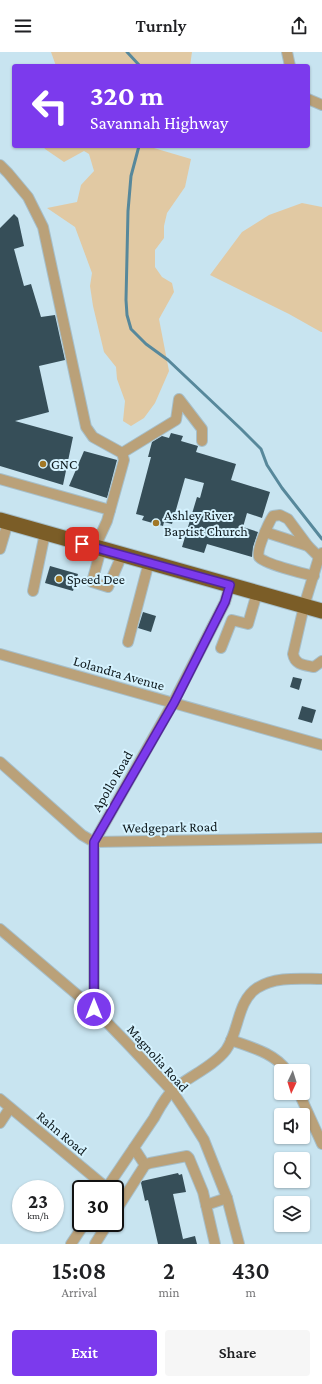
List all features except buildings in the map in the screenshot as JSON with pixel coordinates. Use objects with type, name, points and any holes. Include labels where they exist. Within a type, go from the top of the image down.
[{"type":"highway","points":[[4,521],[322,611]]},
{"type":"street","points":[[287,52],[290,64]]},
{"type":"street","points":[[310,100],[322,105]]},
{"type":"street","points":[[0,165],[28,197],[43,227],[86,427],[93,437],[122,453],[124,460],[98,548],[92,582],[108,587],[122,555]]},
{"type":"street","points":[[122,453],[176,420],[178,399],[202,429],[202,441]]},
{"type":"street","points":[[0,479],[110,510]]},
{"type":"street","points":[[308,546],[288,519],[280,515],[273,516],[258,554],[259,558],[269,563],[314,576]]},
{"type":"street","points":[[0,549],[4,521]]},
{"type":"street","points":[[266,532],[308,546],[321,555],[304,606],[293,654],[297,663],[314,667],[322,661]]},
{"type":"street","points":[[33,591],[45,533]]},
{"type":"street","points":[[128,642],[149,562]]},
{"type":"street","name":"Apollo Road","points":[[94,1009],[94,842],[174,703],[225,602],[230,585]]},
{"type":"street","points":[[221,648],[232,620],[248,624],[257,593]]},
{"type":"street","name":"Lolandra Avenue","points":[[0,654],[322,745]]},
{"type":"street","points":[[0,762],[82,835],[94,842]]},
{"type":"street","name":"Wedgepark Road","points":[[94,842],[322,838]]},
{"type":"street","name":"Magnolia Road","points":[[0,929],[94,1009],[172,1091],[204,1140],[227,1198],[239,1244]]},
{"type":"street","points":[[112,1180],[172,1091],[225,1051],[231,1040],[242,1007],[247,998],[255,989],[266,983],[279,979],[322,979]]},
{"type":"street","points":[[231,1040],[266,1054],[280,1064]]},
{"type":"street","name":"Rahn Road","points":[[0,1099],[97,1180]]},
{"type":"street","points":[[302,1100],[322,1144]]},
{"type":"street","points":[[0,1123],[10,1108]]},
{"type":"street","points":[[134,1148],[145,1165]]},
{"type":"street","points":[[124,1195],[145,1165],[156,1161],[187,1156],[203,1192],[215,1244]]},
{"type":"street","points":[[206,1205],[227,1198]]},
{"type":"street","points":[[71,1244],[79,1232]]},
{"type":"street","points":[[95,1244],[102,1232]]},
{"type":"shaded area","points":[[51,52],[192,52],[190,64],[55,64]]},
{"type":"shaded area","points":[[44,148],[154,148],[191,159],[185,187],[167,213],[164,226],[164,238],[155,250],[155,267],[162,277],[172,283],[174,292],[159,319],[169,371],[155,403],[144,418],[131,426],[123,421],[125,401],[117,379],[116,367],[104,352],[93,306],[90,286],[92,273],[75,227],[47,208],[77,202],[81,185],[94,171],[89,154],[84,151],[64,162]]},
{"type":"shaded area","points":[[302,203],[322,207],[322,332],[210,275],[242,232],[269,215]]},
{"type":"waterway","points":[[127,52],[138,64]]},
{"type":"waterway","points":[[138,148],[131,176],[128,211],[126,300],[127,315],[131,329],[146,344],[168,360],[261,449],[267,465],[282,488],[322,539]]},
{"type":"place","name":"GNC","points":[[43,464]]},
{"type":"place","name":"Ashley River Baptist Church","points":[[156,523]]},
{"type":"place","name":"Speed Dee","points":[[59,579]]},
{"type":"route","points":[[82,544],[230,585],[225,602],[174,703],[94,842],[94,1009]]}]
